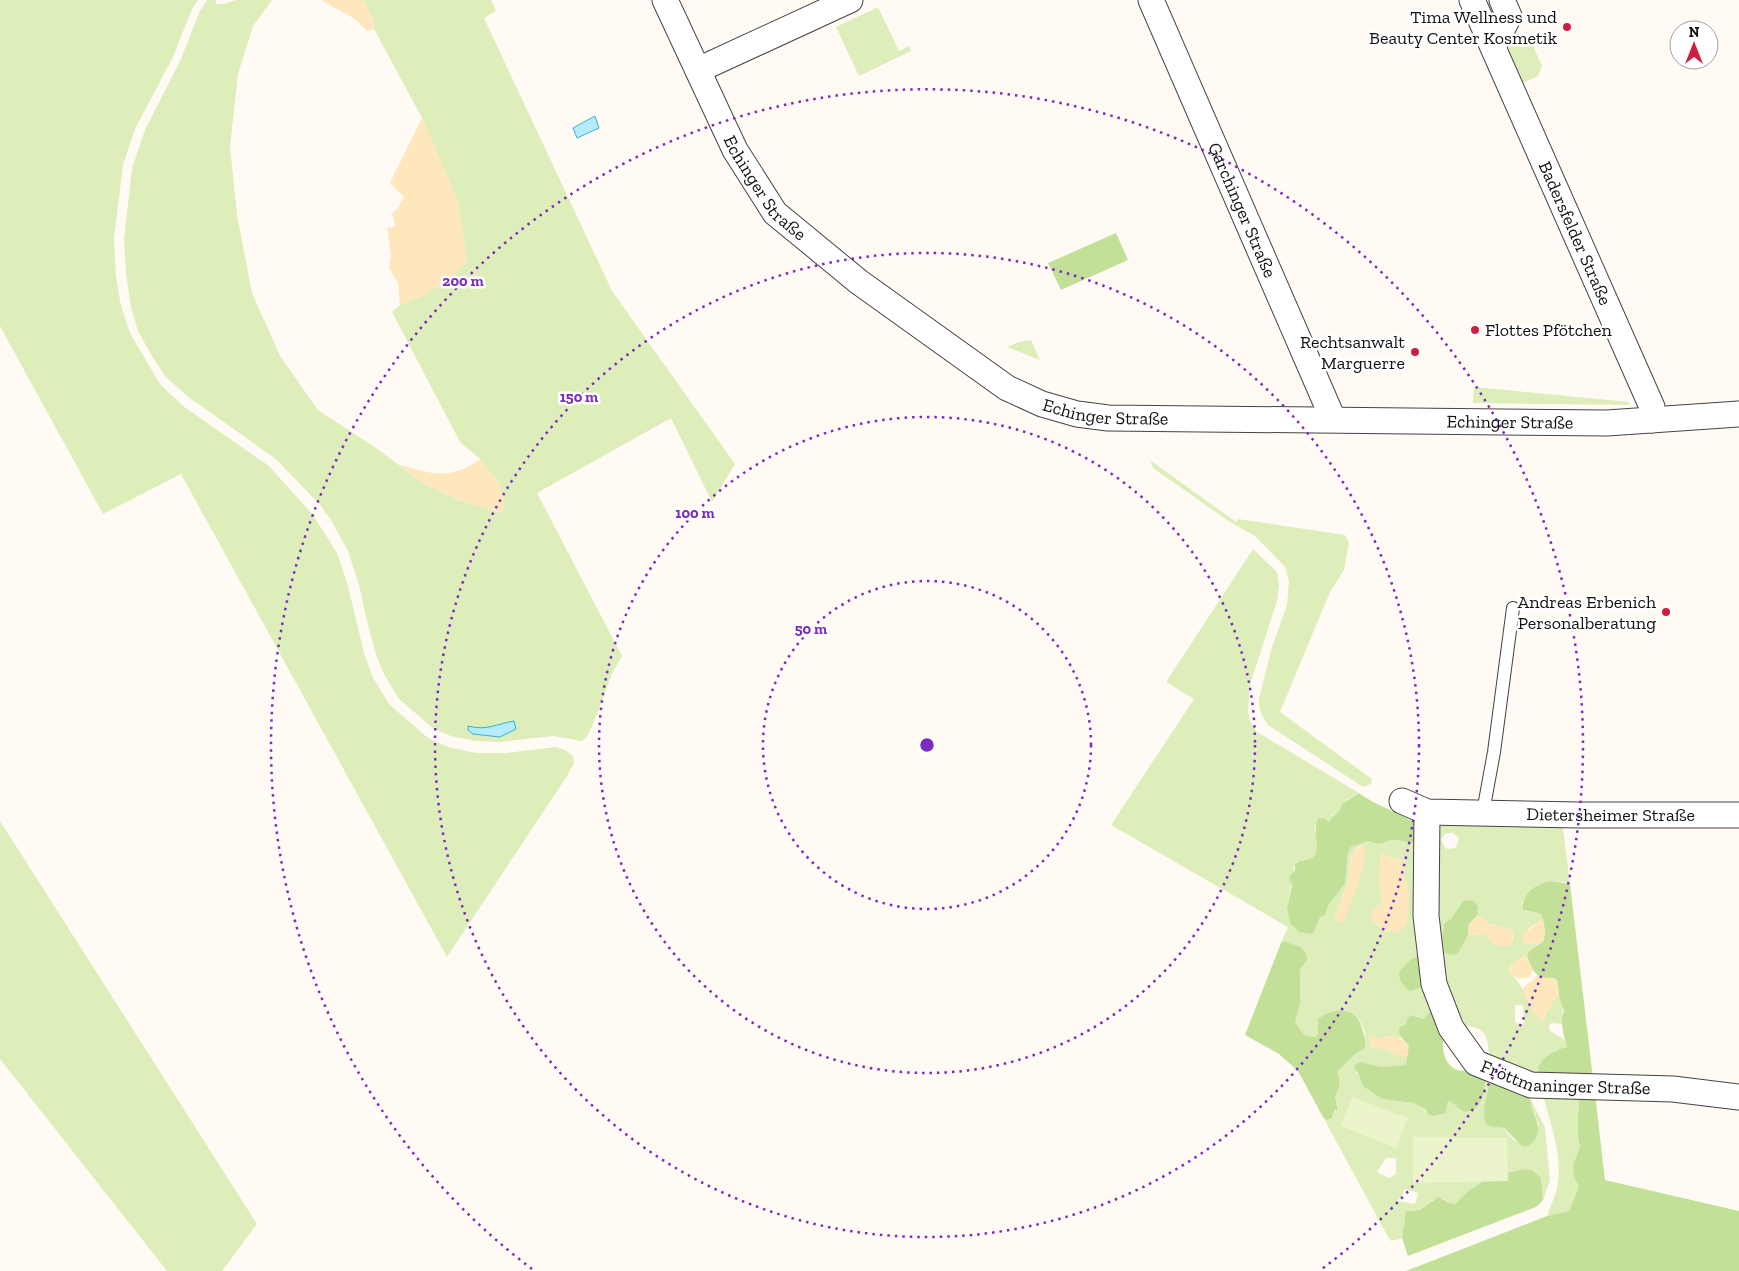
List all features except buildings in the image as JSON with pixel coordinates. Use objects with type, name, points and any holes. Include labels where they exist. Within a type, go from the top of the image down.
[{"type":"street","name":"Echinger Straße","points":[[665,0],[735,150],[775,213],[859,282],[1007,388],[1042,404],[1077,414],[1108,418],[1608,423],[1739,414]]},
{"type":"street","points":[[698,70],[850,0]]},
{"type":"street","name":"Garchinger Straße","points":[[1151,0],[1332,419]]},
{"type":"street","name":"Badersfelder Straße","points":[[1472,0],[1652,407],[1652,420]]},
{"type":"street","points":[[1492,47],[1509,16],[1502,0]]},
{"type":"street","name":"Dietersheimer Straße","points":[[1402,801],[1427,812],[1579,815],[1739,815]]},
{"type":"street","name":"Fröttmaninger Straße","points":[[1427,812],[1426,916],[1434,984],[1451,1028],[1476,1063],[1530,1085],[1673,1088],[1739,1096]]},
{"type":"lane","points":[[1483,812],[1494,752],[1513,608]]},
{"type":"green space","points":[[0,0],[198,0],[192,9],[172,59],[135,129],[123,165],[114,239],[116,276],[121,306],[130,333],[160,384],[183,406],[269,466],[313,515],[337,553],[348,586],[364,653],[373,678],[390,705],[428,738],[448,747],[476,753],[506,753],[556,747],[565,750],[573,756],[574,763],[567,776],[447,957],[181,474],[103,514],[0,326]]},
{"type":"green space","points":[[207,0],[216,0],[216,4],[223,4],[236,0],[272,0],[253,26],[238,74],[230,146],[237,215],[252,293],[280,356],[318,410],[379,450],[424,484],[458,500],[502,513],[499,483],[480,459],[460,442],[392,312],[400,305],[423,296],[467,261],[458,202],[422,118],[374,29],[374,21],[363,0],[491,0],[496,11],[484,18],[612,291],[735,464],[712,502],[671,418],[537,493],[622,656],[612,674],[593,724],[586,738],[582,741],[554,736],[500,742],[475,741],[451,736],[434,729],[399,699],[384,674],[376,655],[359,585],[348,551],[331,520],[320,505],[277,460],[187,396],[166,377],[138,331],[131,307],[126,274],[124,239],[132,168],[145,130],[181,59],[199,13]],"holes":[[[514,721],[500,737],[473,734],[468,726],[489,728]]]},
{"type":"green space","points":[[878,7],[899,51],[909,46],[911,51],[859,76],[836,27]]},
{"type":"green space","points":[[1528,35],[1542,66],[1538,76],[1521,84],[1508,49],[1515,41]]},
{"type":"green space","points":[[1116,233],[1128,260],[1061,290],[1048,263]]},
{"type":"green space","points":[[1031,340],[1040,360],[1007,347],[1019,342]]},
{"type":"green space","points":[[1474,387],[1629,402],[1629,405],[1473,403]]},
{"type":"green space","points":[[1150,460],[1236,522],[1238,519],[1345,535],[1349,542],[1344,570],[1330,592],[1280,712],[1372,779],[1371,784],[1363,787],[1268,725],[1261,713],[1259,699],[1272,647],[1287,605],[1289,581],[1285,567],[1255,536],[1230,522],[1153,468]]},
{"type":"green space","points":[[1253,549],[1277,572],[1279,585],[1277,601],[1250,685],[1248,713],[1251,723],[1257,732],[1359,793],[1347,800],[1339,811],[1332,816],[1329,823],[1315,826],[1317,840],[1315,855],[1295,863],[1287,908],[1313,934],[1320,916],[1325,915],[1328,906],[1345,882],[1348,853],[1351,847],[1368,841],[1377,844],[1391,840],[1420,843],[1438,1012],[1427,1014],[1423,1019],[1412,1015],[1407,1018],[1406,1024],[1398,1032],[1402,1038],[1390,1036],[1379,1039],[1383,1048],[1407,1058],[1406,1065],[1381,1067],[1366,1063],[1355,1072],[1368,1089],[1382,1099],[1413,1103],[1434,1116],[1446,1113],[1448,1101],[1461,1110],[1481,1102],[1486,1076],[1491,1079],[1486,1102],[1489,1126],[1503,1128],[1515,1141],[1539,1126],[1529,1096],[1545,1127],[1550,1180],[1543,1200],[1541,1178],[1524,1169],[1490,1177],[1468,1191],[1455,1204],[1449,1203],[1444,1199],[1432,1200],[1421,1208],[1406,1211],[1402,1238],[1391,1241],[1388,1237],[1323,1117],[1327,1120],[1332,1118],[1338,1106],[1335,1097],[1340,1084],[1338,1071],[1354,1054],[1365,1048],[1365,1037],[1359,1020],[1346,1012],[1328,1014],[1319,1019],[1318,1035],[1316,1037],[1304,1035],[1295,1022],[1300,1005],[1300,970],[1307,960],[1301,947],[1284,941],[1281,943],[1288,927],[1111,825],[1194,699],[1166,682]],"holes":[[[1364,845],[1363,866],[1343,922],[1341,899],[1348,882],[1351,854],[1358,847]],[[1381,853],[1388,857],[1406,861],[1404,874],[1409,898],[1397,932],[1383,931],[1372,920],[1372,912],[1381,903],[1382,898],[1379,881]],[[1411,959],[1423,985],[1399,971]],[[1386,1158],[1396,1158],[1396,1174],[1389,1178],[1377,1172]],[[1405,1189],[1418,1193],[1415,1204],[1398,1201],[1399,1198],[1401,1199]]]},
{"type":"green space","points":[[1359,793],[1415,823],[1420,843],[1391,840],[1377,844],[1368,841],[1351,847],[1348,853],[1345,883],[1328,906],[1325,915],[1320,917],[1313,934],[1299,932],[1290,923],[1287,908],[1292,885],[1289,877],[1295,870],[1295,864],[1310,859],[1315,855],[1318,819],[1324,818],[1329,822],[1339,811],[1342,804]]},
{"type":"green space","points":[[0,821],[257,1224],[222,1271],[167,1271],[0,1059]]},
{"type":"green space","points":[[1439,823],[1563,828],[1570,884],[1548,882],[1535,887],[1525,896],[1522,903],[1526,911],[1539,913],[1543,919],[1528,929],[1524,943],[1537,944],[1527,955],[1510,965],[1509,972],[1523,989],[1535,1013],[1542,1020],[1545,1018],[1546,1011],[1550,1008],[1555,997],[1559,996],[1562,1004],[1562,1024],[1551,1023],[1549,1026],[1550,1031],[1565,1040],[1567,1048],[1556,1050],[1539,1064],[1542,1079],[1489,1057],[1487,1040],[1482,1031],[1478,1028],[1456,1025],[1431,918]],"holes":[[[1446,833],[1453,833],[1459,838],[1456,848],[1447,849],[1444,846],[1441,839]],[[1463,901],[1478,907],[1477,916],[1484,918],[1488,924],[1512,930],[1513,939],[1490,941],[1484,934],[1468,935],[1465,941],[1444,924],[1451,919]],[[1523,1005],[1524,1024],[1520,1025],[1515,1022],[1515,1006]]]},
{"type":"green space","points":[[1550,881],[1570,884],[1593,1079],[1542,1079],[1538,1067],[1550,1054],[1567,1047],[1562,1024],[1564,1011],[1559,996],[1557,980],[1552,978],[1545,979],[1539,976],[1531,966],[1527,955],[1534,947],[1543,942],[1545,931],[1542,915],[1523,909],[1524,898],[1530,890]]},
{"type":"green space","points":[[1473,900],[1478,907],[1477,916],[1469,924],[1468,935],[1458,953],[1454,955],[1445,953],[1442,943],[1444,924],[1451,919],[1463,901]]},
{"type":"green space","points":[[1284,941],[1301,947],[1307,955],[1307,960],[1300,970],[1300,1005],[1295,1022],[1304,1035],[1316,1037],[1318,1034],[1318,1019],[1332,1012],[1346,1011],[1357,1018],[1365,1038],[1365,1048],[1355,1054],[1338,1071],[1340,1084],[1335,1097],[1338,1109],[1335,1110],[1332,1118],[1327,1120],[1323,1117],[1298,1071],[1279,1054],[1245,1035],[1281,943]]},
{"type":"green space","points":[[1417,957],[1422,959],[1423,985],[1410,991],[1402,982],[1399,971],[1411,959]]},
{"type":"green space","points":[[1432,1009],[1445,1032],[1443,1050],[1451,1066],[1462,1071],[1474,1068],[1486,1076],[1483,1097],[1474,1109],[1469,1111],[1463,1111],[1448,1101],[1446,1113],[1434,1116],[1429,1115],[1426,1110],[1413,1103],[1382,1099],[1363,1086],[1354,1068],[1356,1064],[1361,1062],[1381,1067],[1406,1065],[1408,1047],[1398,1032],[1400,1027],[1406,1024],[1407,1018],[1412,1015],[1423,1019]]},
{"type":"green space","points":[[1491,1079],[1529,1096],[1538,1130],[1537,1135],[1529,1146],[1522,1146],[1504,1128],[1491,1127],[1485,1122],[1484,1110]]},
{"type":"green space","points":[[1595,1094],[1605,1180],[1739,1211],[1739,1271],[1406,1271],[1547,1216],[1569,1211],[1579,1186],[1574,1177],[1573,1164],[1580,1148],[1578,1137],[1578,1095]]},
{"type":"green space","points":[[1543,1095],[1578,1095],[1579,1105],[1578,1137],[1580,1148],[1573,1164],[1579,1186],[1569,1211],[1547,1216],[1556,1192],[1559,1172],[1555,1138]]},
{"type":"green space","points":[[1352,1097],[1408,1118],[1396,1148],[1341,1126]]},
{"type":"green space","points":[[1413,1137],[1507,1138],[1508,1181],[1413,1183]]},
{"type":"green space","points":[[1524,1169],[1533,1171],[1541,1178],[1543,1200],[1536,1207],[1408,1256],[1402,1238],[1406,1211],[1421,1209],[1439,1197],[1455,1204],[1468,1191],[1490,1177]]},
{"type":"sand","points":[[321,0],[363,0],[374,21],[374,29],[367,31],[355,19]]},
{"type":"sand","points":[[422,118],[458,202],[467,261],[449,280],[423,296],[400,305],[398,283],[389,268],[391,256],[387,227],[392,228],[395,225],[392,213],[397,209],[404,197],[390,183]]},
{"type":"sand","points":[[480,459],[495,477],[502,491],[504,498],[503,513],[458,500],[424,484],[398,464],[430,473],[450,473],[469,466]]},
{"type":"sand","points":[[1364,845],[1364,864],[1343,923],[1334,919],[1348,882],[1351,854]]},
{"type":"sand","points":[[1381,852],[1388,857],[1406,861],[1404,874],[1409,898],[1407,924],[1397,932],[1383,931],[1372,920],[1372,912],[1381,903],[1382,898],[1379,881]]},
{"type":"sand","points":[[1477,916],[1486,919],[1488,924],[1512,930],[1512,945],[1503,946],[1496,944],[1483,934],[1468,935],[1469,924]]},
{"type":"sand","points":[[1543,919],[1545,931],[1543,942],[1537,944],[1524,943],[1522,939],[1523,934]]},
{"type":"sand","points":[[1527,955],[1533,969],[1530,977],[1521,979],[1509,972],[1510,965]]},
{"type":"sand","points":[[1538,975],[1557,980],[1559,996],[1555,997],[1550,1008],[1546,1011],[1545,1019],[1542,1020],[1534,1014],[1522,989]]},
{"type":"sand","points":[[1369,1036],[1379,1039],[1392,1036],[1400,1038],[1409,1046],[1407,1058],[1394,1054],[1389,1050],[1371,1048]]},
{"type":"water","points":[[595,116],[599,128],[577,138],[573,128]]},
{"type":"water","points":[[514,721],[516,729],[500,737],[473,734],[468,730],[468,726],[486,727]]},
{"type":"place","name":"Tima Wellness und Beauty Center Kosmetik","points":[[1567,27]]},
{"type":"place","name":"Flottes Pfötchen","points":[[1475,330]]},
{"type":"place","name":"Rechtsanwalt Marguerre","points":[[1415,352]]},
{"type":"place","name":"Andreas Erbenich Personalberatung","points":[[1666,612]]}]
